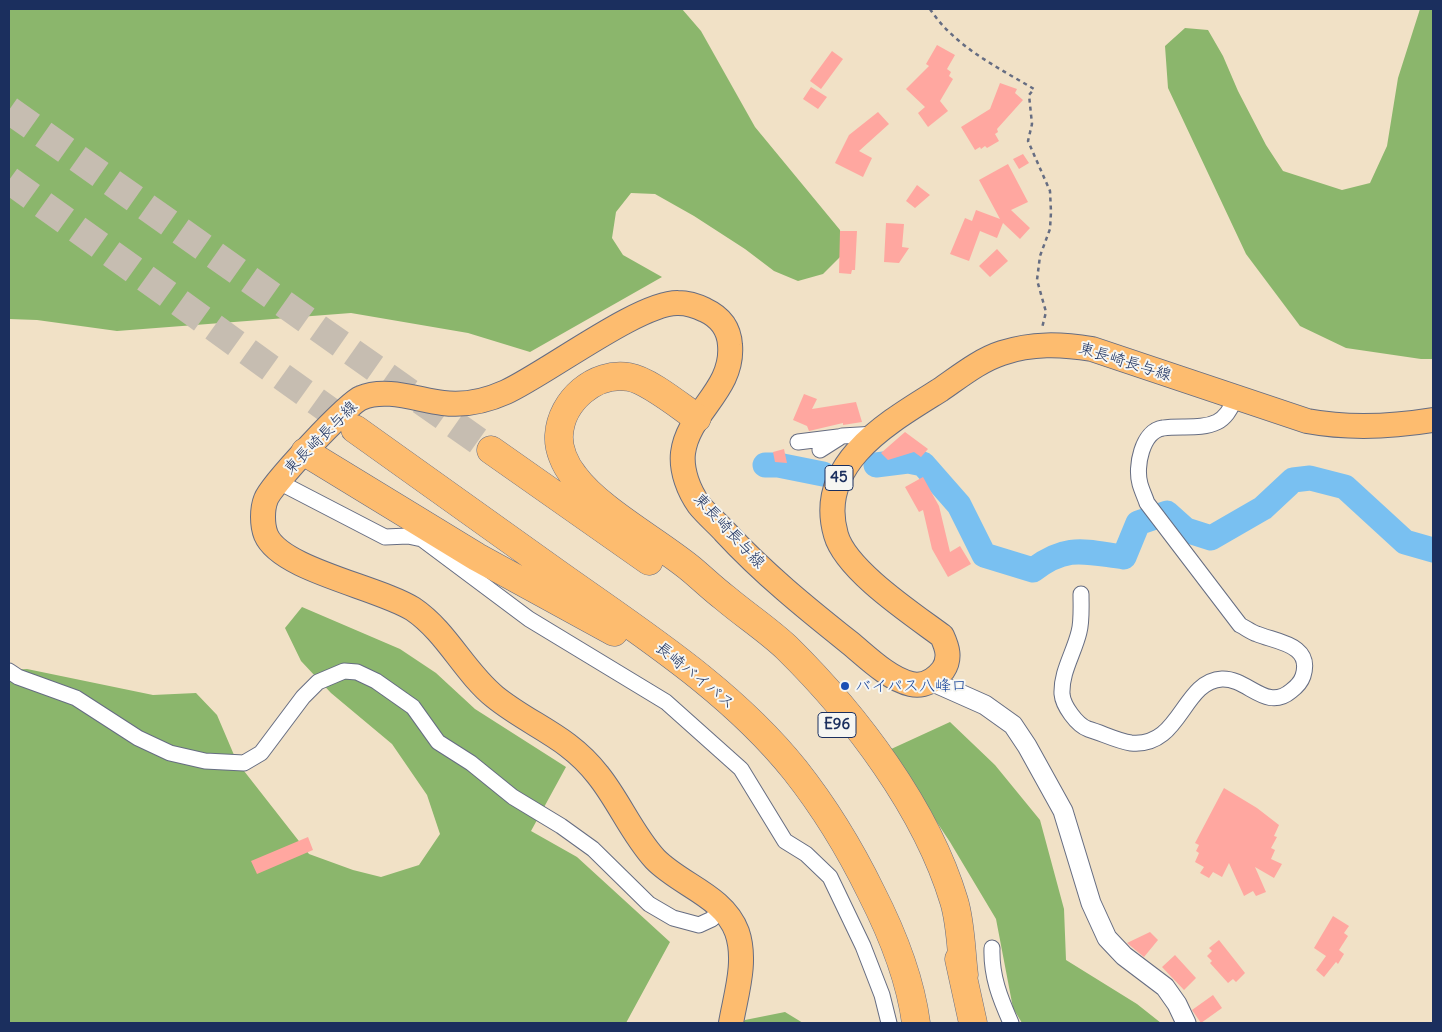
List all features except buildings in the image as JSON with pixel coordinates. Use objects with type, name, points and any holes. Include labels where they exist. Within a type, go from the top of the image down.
[{"type":"highway","points":[[697,418],[656,391],[630,377],[606,378],[592,384],[577,396],[566,409],[559,435],[563,457],[574,476],[593,496],[690,568],[785,647],[827,690],[860,730],[894,778],[924,830],[955,902],[964,975]]},
{"type":"highway","name":"長崎バイパス","points":[[355,429],[697,676],[748,719],[794,769],[832,820],[860,869],[887,923],[901,959],[916,1023]]},
{"type":"highway","name":"E96","points":[[492,450],[622,542],[739,629],[785,668],[818,702],[853,744],[883,788],[927,870],[947,918],[964,975],[973,1023]]},
{"type":"highway","points":[[305,452],[477,557],[697,676]]},
{"type":"highway","points":[[622,542],[724,598]]},
{"type":"main road","name":"東長崎長与線","points":[[731,1023],[742,962],[737,933],[726,912],[670,875],[650,854],[600,776],[574,748],[493,695],[433,625],[411,608],[377,591],[294,561],[275,548],[265,534],[263,518],[266,498],[278,481],[305,452],[337,418],[360,398],[387,395],[446,404],[478,402],[509,391],[618,326],[649,311],[675,302],[698,306],[719,317],[730,337],[731,357],[725,378],[716,396],[697,418],[688,436],[683,453],[687,485],[699,505],[741,549],[790,594],[898,680],[913,685],[923,685],[931,681],[947,664],[948,649],[942,636],[857,568],[844,553],[836,536],[832,517],[833,498],[839,479],[861,445],[916,405],[1000,353],[1042,345],[1067,345],[1108,354],[1307,421],[1337,427],[1393,427],[1433,420]]},
{"type":"street","points":[[1081,594],[1080,631],[1064,675],[1062,695],[1070,713],[1083,727],[1131,743],[1152,742],[1169,730],[1206,683],[1220,679],[1234,679],[1260,695],[1272,699],[1286,696],[1296,687],[1303,677],[1304,665],[1300,653],[1290,644],[1256,634],[1240,625],[1147,502],[1140,483],[1139,464],[1144,447],[1151,434],[1160,428],[1206,426],[1218,422],[1228,412],[1236,398]]},
{"type":"street","points":[[798,442],[876,434]]},
{"type":"street","points":[[820,450],[842,436]]},
{"type":"street","points":[[278,481],[385,537],[408,536],[422,538],[529,619],[666,702],[716,746],[741,769],[784,842],[806,854],[830,877],[863,946],[882,995],[889,1023]]},
{"type":"street","points":[[9,671],[18,677],[76,698],[138,738],[170,753],[205,761],[244,763],[261,753],[303,697],[318,682],[344,671],[357,672],[376,681],[412,707],[438,742],[471,764],[513,797],[561,826],[593,849],[649,904],[673,918],[699,925],[712,919],[721,908]]},
{"type":"street","points":[[931,681],[985,705],[1013,725],[1027,746],[1063,811],[1091,903],[1107,938],[1124,956],[1165,987],[1177,1004],[1186,1023]]},
{"type":"street","points":[[992,948],[995,985],[1011,1023]]},
{"type":"path","points":[[930,9],[937,19],[977,55],[1034,88],[1029,95],[1032,124],[1028,141],[1050,191],[1051,212],[1050,228],[1040,256],[1038,280],[1046,312],[1041,333],[1042,345]]},
{"type":"green space","points":[[9,9],[682,9],[701,31],[755,127],[840,230],[843,254],[823,274],[798,281],[774,271],[745,249],[694,216],[655,194],[631,193],[616,212],[612,238],[623,255],[662,277],[530,352],[468,333],[351,313],[117,331],[37,320],[9,319]]},
{"type":"green space","points":[[1420,9],[1433,9],[1433,359],[1421,359],[1346,348],[1300,326],[1246,254],[1168,88],[1165,46],[1185,28],[1208,30],[1223,56],[1238,91],[1266,145],[1283,171],[1342,190],[1370,183],[1387,146],[1398,78]]},
{"type":"green space","points":[[302,607],[400,649],[436,673],[475,709],[566,767],[531,831],[577,857],[670,942],[626,1023],[9,1023],[9,670],[27,669],[153,695],[196,693],[217,715],[237,762],[309,854],[353,870],[381,877],[419,865],[440,834],[427,795],[392,744],[331,693],[301,661],[285,628]]},
{"type":"green space","points":[[950,722],[995,765],[1040,820],[1064,909],[1066,960],[1137,1004],[1161,1023],[1022,1023],[1013,1008],[996,919],[950,842],[889,750]]},
{"type":"green space","points":[[785,1012],[803,1023],[743,1023],[745,1020]]},
{"type":"waterway","points":[[876,465],[908,461],[923,464],[959,505],[984,555],[1033,570],[1056,556],[1066,553],[1087,552],[1124,557],[1138,523],[1167,513],[1186,530],[1211,538],[1263,508],[1293,480],[1310,478],[1345,487],[1405,542],[1433,550]]},
{"type":"waterway","points":[[765,465],[778,465],[823,474]]},
{"type":"tunnel","points":[[9,110],[491,450]]},
{"type":"tunnel","points":[[9,180],[355,429]]},
{"type":"place","name":"バイパス八峰口","points":[[845,686]]}]
